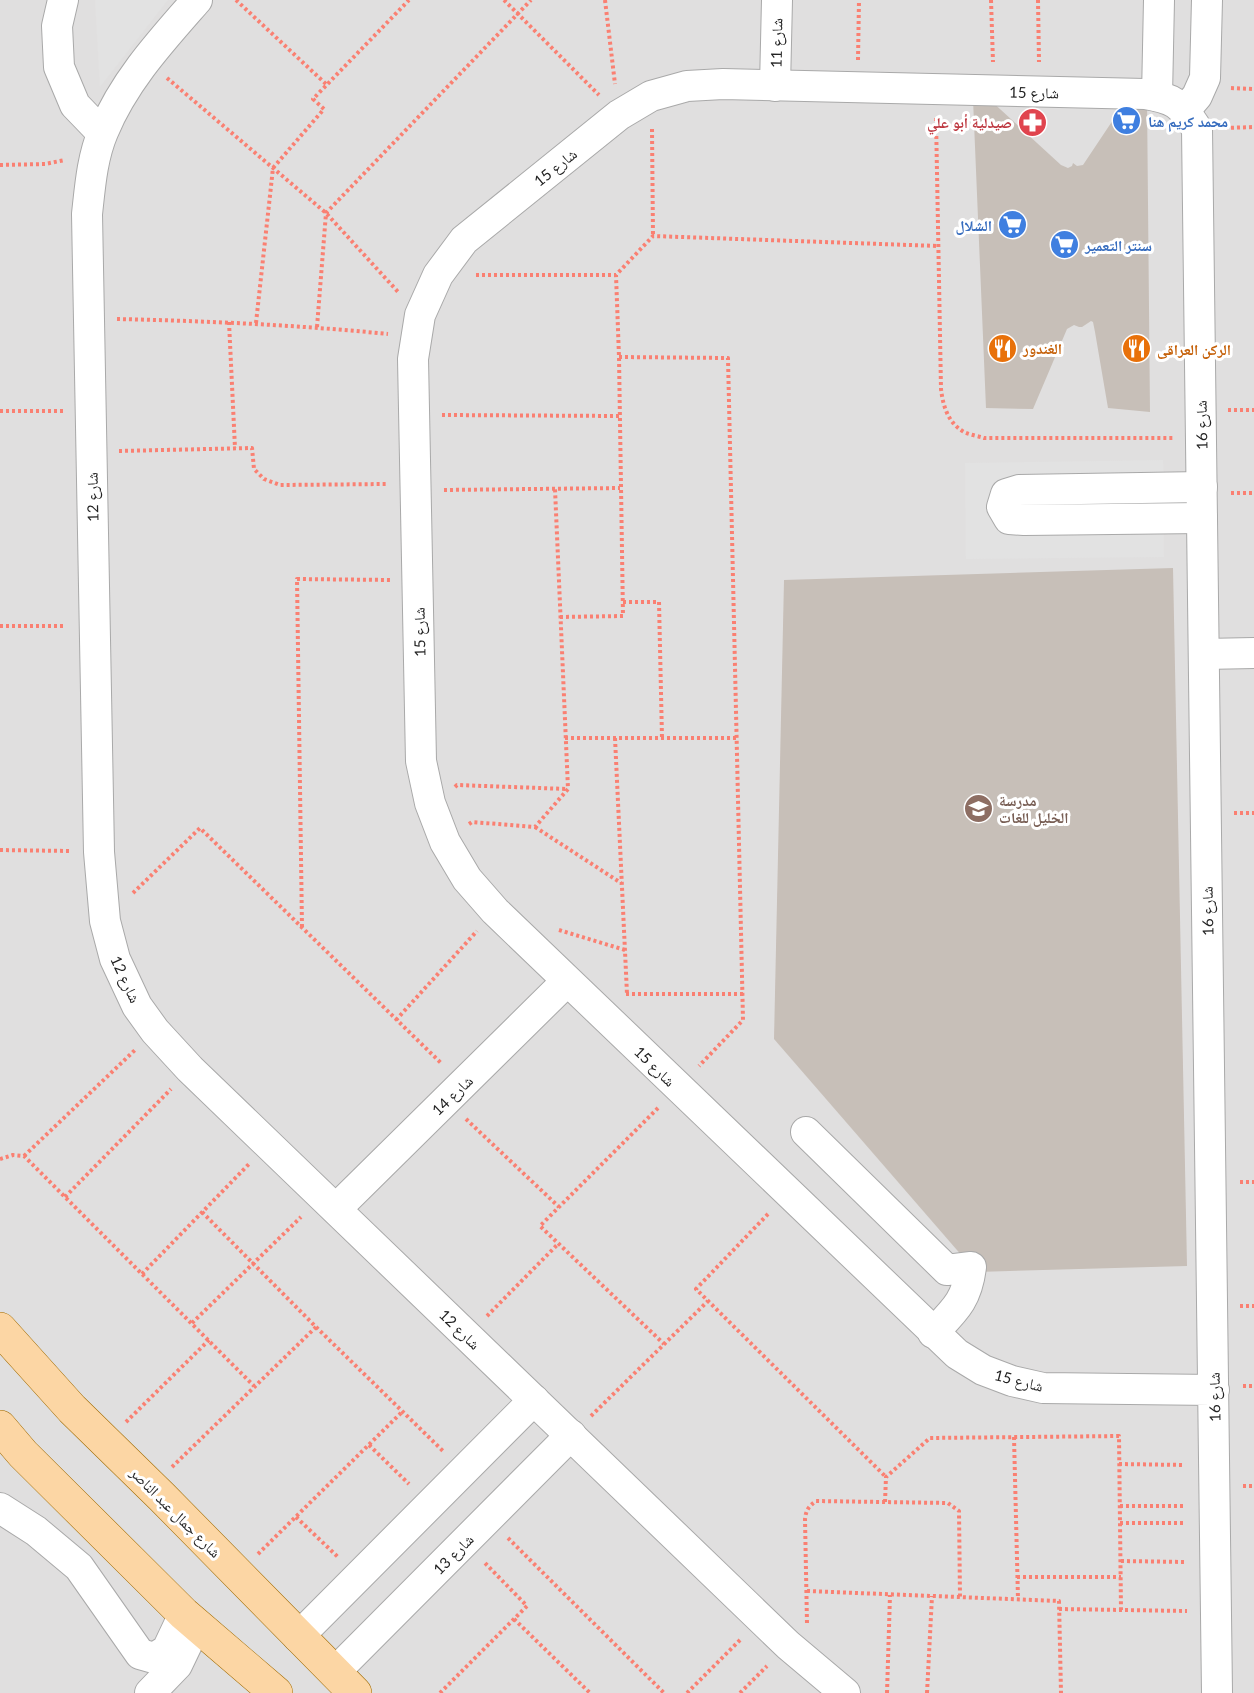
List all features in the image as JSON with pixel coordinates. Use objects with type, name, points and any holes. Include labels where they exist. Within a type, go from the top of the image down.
[{"type":"main road","name":"شارع جمال عبد الناصر","points":[[0,1329],[72,1409],[162,1497],[344,1683]]},
{"type":"main road","points":[[0,1427],[23,1454],[190,1619],[276,1693]]},
{"type":"street","points":[[63,0],[57,26],[59,67],[75,105],[102,133]]},
{"type":"street","name":"شارع 12","points":[[197,0],[143,63],[102,133],[91,175],[87,214],[99,852],[105,921],[115,959],[137,1006],[155,1031],[190,1070],[798,1654],[845,1693]]},
{"type":"street","name":"شارع 11","points":[[776,86],[777,0]]},
{"type":"street","points":[[1156,96],[1159,0]]},
{"type":"street","points":[[1191,120],[1197,96],[1205,78],[1207,0]]},
{"type":"street","name":"شارع 15","points":[[1191,120],[1167,98],[1144,94],[723,84],[687,86],[651,96],[619,115],[464,240],[438,275],[420,315],[413,359],[421,761],[429,803],[445,842],[467,879],[495,911],[567,981],[957,1354],[983,1370],[1012,1382],[1043,1388],[1214,1390]]},
{"type":"street","name":"شارع 16","points":[[1191,120],[1202,487],[1217,1693]]},
{"type":"street","points":[[1202,487],[1019,489],[1006,494],[1002,507],[1010,519],[1023,520],[1202,518]]},
{"type":"street","points":[[1204,654],[1254,653]]},
{"type":"street","name":"شارع 14","points":[[329,1203],[454,1092],[567,981]]},
{"type":"street","points":[[806,1132],[946,1270],[971,1267],[967,1287],[958,1307],[933,1333]]},
{"type":"street","points":[[298,1637],[534,1400]]},
{"type":"street","name":"شارع 13","points":[[344,1683],[465,1542],[571,1435]]},
{"type":"street","points":[[0,1508],[36,1531],[79,1567],[140,1654],[154,1658],[167,1650],[190,1619]]},
{"type":"street","points":[[150,1693],[177,1665],[190,1619]]},
{"type":"path","points":[[236,0],[327,85]]},
{"type":"path","points":[[256,323],[273,168],[324,109],[313,99],[409,0]]},
{"type":"path","points":[[504,0],[619,115]]},
{"type":"path","points":[[317,327],[326,213],[531,0]]},
{"type":"path","points":[[605,0],[619,115]]},
{"type":"path","points":[[858,88],[859,0]]},
{"type":"path","points":[[991,0],[994,91]]},
{"type":"path","points":[[1038,0],[1040,92]]},
{"type":"path","points":[[164,76],[326,213],[420,315]]},
{"type":"path","points":[[936,90],[941,389],[943,406],[952,421],[964,432],[984,438],[1201,438]]},
{"type":"path","points":[[560,617],[623,616],[616,275],[653,236],[651,96]]},
{"type":"path","points":[[0,165],[45,164],[65,160],[82,150],[102,133]]},
{"type":"path","points":[[653,236],[938,246]]},
{"type":"path","points":[[438,275],[616,275]]},
{"type":"path","points":[[89,318],[256,323],[388,334],[405,345],[413,359]]},
{"type":"path","points":[[229,322],[235,448]]},
{"type":"path","points":[[619,357],[728,358],[743,1020],[540,1226],[664,1344]]},
{"type":"path","points":[[0,411],[91,411]]},
{"type":"path","points":[[415,414],[619,416]]},
{"type":"path","points":[[92,452],[252,448],[254,469],[264,479],[280,485],[620,488]]},
{"type":"path","points":[[535,827],[568,789],[555,489]]},
{"type":"path","points":[[302,927],[297,579],[418,580]]},
{"type":"path","points":[[622,602],[658,602],[662,738]]},
{"type":"path","points":[[0,626],[95,626]]},
{"type":"path","points":[[565,738],[738,738]]},
{"type":"path","points":[[615,738],[627,994]]},
{"type":"path","points":[[429,803],[457,785],[568,789]]},
{"type":"path","points":[[445,842],[472,822],[535,827],[622,883]]},
{"type":"path","points":[[105,921],[200,828],[396,1020],[454,1092],[559,1208]]},
{"type":"path","points":[[0,850],[99,852]]},
{"type":"path","points":[[396,1020],[495,911]]},
{"type":"path","points":[[617,992],[627,994],[743,994]]},
{"type":"path","points":[[24,1156],[155,1031]]},
{"type":"path","points":[[65,1197],[190,1070]]},
{"type":"path","points":[[142,1274],[268,1144]]},
{"type":"path","points":[[0,1159],[13,1155],[24,1156],[254,1386]]},
{"type":"path","points":[[788,1193],[696,1289],[886,1477]]},
{"type":"path","points":[[192,1323],[253,1264],[329,1203]]},
{"type":"path","points":[[202,1212],[464,1471]]},
{"type":"path","points":[[467,1336],[558,1244]]},
{"type":"path","points":[[571,1435],[708,1301]]},
{"type":"path","points":[[162,1497],[162,1488],[173,1466],[316,1327]]},
{"type":"path","points":[[106,1443],[209,1341]]},
{"type":"path","points":[[237,1574],[403,1411]]},
{"type":"path","points":[[885,1502],[886,1477],[930,1438],[1119,1436],[1121,1610]]},
{"type":"path","points":[[1014,1437],[1018,1599]]},
{"type":"path","points":[[369,1445],[430,1504]]},
{"type":"path","points":[[1119,1464],[1215,1465]]},
{"type":"path","points":[[740,1693],[798,1654],[807,1591],[805,1519],[806,1512],[816,1501],[948,1503],[959,1511],[960,1597]]},
{"type":"path","points":[[1120,1506],[1215,1515]]},
{"type":"path","points":[[1120,1523],[1215,1515]]},
{"type":"path","points":[[296,1517],[358,1577]]},
{"type":"path","points":[[488,1518],[664,1693]]},
{"type":"path","points":[[440,1693],[527,1606],[465,1542]]},
{"type":"path","points":[[1121,1561],[1216,1563]]},
{"type":"path","points":[[1017,1577],[1121,1577]]},
{"type":"path","points":[[807,1591],[1059,1601],[1061,1693]]},
{"type":"path","points":[[887,1693],[890,1594]]},
{"type":"path","points":[[927,1693],[932,1596]]},
{"type":"path","points":[[1059,1610],[1216,1612]]},
{"type":"path","points":[[514,1619],[590,1693]]},
{"type":"path","points":[[687,1693],[762,1619]]},
{"type":"shaded area","points":[[0,0],[1254,0],[1254,1693],[0,1693]]},
{"type":"shaded area","points":[[95,0],[168,0],[100,87]]},
{"type":"shaded area","points":[[1163,460],[1164,557],[966,559],[965,463]]},
{"type":"building","name":"سنتر التعمير","points":[[1129,96],[1147,98],[1150,412],[1108,408],[1095,332],[1091,321],[1082,327],[1074,325],[1067,329],[1033,409],[986,408],[973,99],[989,99],[1061,165],[1068,168],[1073,163],[1077,166],[1083,165]]},
{"type":"building","name":"مدرسة الخليل للغات","points":[[1173,568],[1187,1266],[976,1272],[774,1039],[784,580]]},
{"type":"place","name":"محمد كريم هنا","points":[[1127,121]]},
{"type":"place","name":"صيدلية أبو علي","points":[[1033,122]]},
{"type":"place","name":"الشلال","points":[[1013,225]]},
{"type":"place","name":"سنتر التعمير","points":[[1064,245]]},
{"type":"place","name":"الغندور","points":[[1002,348]]},
{"type":"place","name":"الركن العراقى","points":[[1136,349]]},
{"type":"place","name":"مدرسة الخليل للغات","points":[[978,809]]}]
